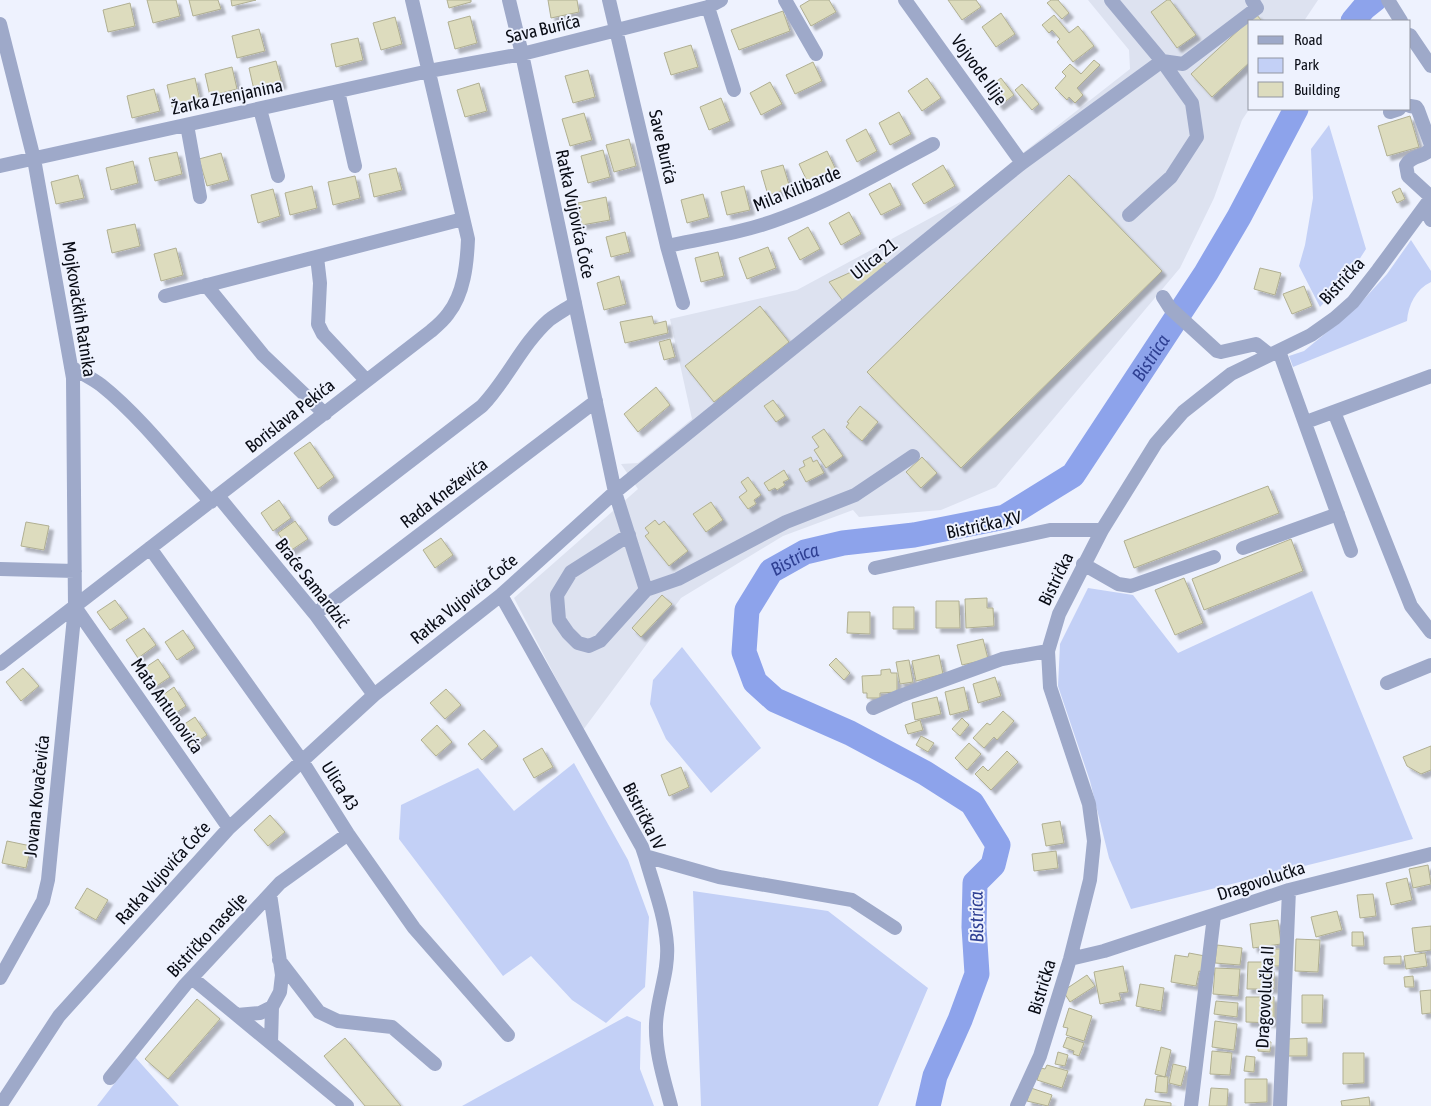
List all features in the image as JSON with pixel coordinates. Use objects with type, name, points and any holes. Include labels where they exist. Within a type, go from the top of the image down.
[{"type":"street","name":"Borislava Pekića","points":[[0,664],[325,414],[366,380],[431,332],[449,313],[459,293],[467,264],[468,239],[412,0]]},
{"type":"street","name":"Ratka Vujovića Čoče","points":[[0,1106],[59,1016],[229,828],[374,695],[501,595],[616,492],[509,0]]},
{"type":"street","name":"Save Burića","points":[[609,0],[667,246],[683,303]]},
{"type":"street","name":"Sava Burića","points":[[429,72],[522,54],[708,6],[722,0]]},
{"type":"street","points":[[785,0],[816,54]]},
{"type":"street","name":"Vojvode Ilije","points":[[905,0],[1022,163]]},
{"type":"street","points":[[1111,0],[1162,60],[1192,103],[1197,137],[1171,177],[1130,215]]},
{"type":"street","points":[[1162,60],[1183,64],[1258,8],[1252,0]]},
{"type":"street","points":[[1388,0],[1400,20]]},
{"type":"street","points":[[708,6],[734,90]]},
{"type":"street","name":"Mojkovačkih Ratnika","points":[[0,24],[34,159],[73,378],[75,606]]},
{"type":"street","points":[[1411,37],[1431,66]]},
{"type":"street","name":"Ulica 21","points":[[616,492],[1022,163],[1162,60]]},
{"type":"street","name":"Žarka Zrenjanina","points":[[0,166],[429,72]]},
{"type":"street","points":[[338,92],[355,166]]},
{"type":"street","points":[[1411,106],[1416,106],[1431,145],[1427,153],[1408,160],[1406,165],[1408,176],[1429,201],[1431,220]]},
{"type":"street","points":[[260,109],[278,176]]},
{"type":"street","points":[[187,125],[200,197]]},
{"type":"street","name":"Mila Kilibarde","points":[[667,246],[741,230],[782,218],[839,194],[934,144]]},
{"type":"street","name":"Bistrička","points":[[1018,1106],[1040,1056],[1070,959],[1090,880],[1094,841],[1089,804],[1050,687],[1048,651],[1058,614],[1102,530],[1156,442],[1183,412],[1231,374],[1311,335],[1335,318],[1353,302],[1429,201]]},
{"type":"street","points":[[165,296],[463,219]]},
{"type":"street","points":[[317,257],[320,282],[318,324],[323,334],[366,380]]},
{"type":"street","points":[[206,285],[263,355],[325,414]]},
{"type":"street","points":[[1167,302],[1198,335],[1217,351],[1221,352],[1256,344],[1275,353],[1306,422],[1351,551]]},
{"type":"street","points":[[335,519],[482,406],[496,392],[533,338],[550,320],[575,303]]},
{"type":"street","name":"Braće Samardzić","points":[[71,367],[100,384],[115,397],[215,499],[315,614],[374,695]]},
{"type":"street","points":[[1306,422],[1431,376]]},
{"type":"street","name":"Rada Kneževića","points":[[315,614],[596,402]]},
{"type":"street","points":[[1334,412],[1411,606],[1431,632]]},
{"type":"street","points":[[629,535],[570,572],[557,595],[559,620],[578,643],[589,646],[600,641],[646,590],[678,579],[786,522],[855,495],[913,456]]},
{"type":"street","points":[[616,492],[646,590]]},
{"type":"street","points":[[1242,548],[1338,514]]},
{"type":"street","name":"Bistrička XV","points":[[875,568],[1050,530],[1102,530]]},
{"type":"street","name":"Ulica 43","points":[[150,548],[302,760],[348,834],[414,928],[508,1035]]},
{"type":"street","points":[[1083,564],[1118,584],[1131,586],[1214,557]]},
{"type":"street","points":[[0,569],[75,571]]},
{"type":"street","name":"Bistrička IV","points":[[501,595],[642,847],[645,856],[663,920],[667,944],[667,959],[656,1022],[656,1051],[671,1106]]},
{"type":"street","name":"Mata Antunovića","points":[[75,606],[229,828]]},
{"type":"street","name":"Jovana Kovačevića","points":[[0,978],[42,901],[48,880],[75,606]]},
{"type":"street","points":[[873,708],[900,696],[1002,659],[1048,651]]},
{"type":"street","points":[[1388,683],[1431,665]]},
{"type":"street","name":"Bistričko naselje","points":[[110,1078],[192,978],[280,883],[348,834]]},
{"type":"street","name":"Dragovolučka","points":[[1070,959],[1104,952],[1289,890],[1431,854]]},
{"type":"street","points":[[645,856],[719,876],[852,900],[894,928]]},
{"type":"street","name":"Dragovolučka II","points":[[1280,1106],[1289,890]]},
{"type":"street","points":[[270,894],[282,975],[280,992],[272,1007],[271,1043]]},
{"type":"street","points":[[1191,1106],[1214,916]]},
{"type":"street","points":[[1075,939],[1104,952]]},
{"type":"street","points":[[279,960],[319,1012],[338,1021],[392,1027],[435,1064]]},
{"type":"street","points":[[192,978],[347,1106]]},
{"type":"street","points":[[237,1015],[260,1013],[272,1007]]},
{"type":"shaded area","points":[[1088,0],[1318,0],[1305,20],[1248,20],[1249,110],[1242,120],[1214,198],[1180,268],[996,487],[941,510],[859,517],[853,510],[783,536],[681,598],[583,730],[514,598],[638,489],[621,464],[638,463],[692,419],[670,319],[797,290],[975,194],[1015,159],[1130,69],[1129,50]]},
{"type":"green space","points":[[1329,125],[1366,249],[1348,277],[1320,307],[1299,266],[1305,245],[1313,198],[1311,149]]},
{"type":"green space","points":[[1411,240],[1431,271],[1431,282],[1417,293],[1409,309],[1407,321],[1293,367],[1289,356],[1304,351],[1355,309],[1387,274]]},
{"type":"green space","points":[[1088,588],[1133,595],[1178,653],[1312,591],[1413,839],[1131,909],[1109,858],[1090,781],[1058,686],[1060,644]]},
{"type":"green space","points":[[682,647],[761,748],[711,793],[666,739],[650,704],[653,680]]},
{"type":"green space","points":[[574,763],[628,860],[649,917],[645,987],[606,1023],[572,1000],[531,956],[503,976],[399,839],[401,805],[478,768],[514,811]]},
{"type":"green space","points":[[693,891],[828,911],[928,988],[878,1106],[701,1106]]},
{"type":"green space","points":[[627,1016],[641,1022],[640,1069],[654,1106],[462,1106]]},
{"type":"green space","points":[[135,1057],[179,1106],[97,1106]]},
{"type":"building","points":[[147,0],[176,0],[180,16],[153,23]]},
{"type":"building","points":[[189,0],[218,0],[221,9],[193,16]]},
{"type":"building","points":[[231,0],[256,0],[232,6]]},
{"type":"building","points":[[447,0],[471,0],[471,2],[449,8]]},
{"type":"building","points":[[548,0],[577,0],[579,12],[551,18]]},
{"type":"building","points":[[810,0],[829,0],[836,12],[811,26],[800,6]]},
{"type":"building","points":[[948,0],[976,0],[981,7],[962,20]]},
{"type":"building","points":[[1051,0],[1058,0],[1069,13],[1062,19],[1047,3]]},
{"type":"building","points":[[1167,0],[1170,0],[1196,35],[1177,48],[1151,12]]},
{"type":"building","points":[[130,3],[135,26],[108,32],[103,10]]},
{"type":"building","points":[[783,11],[790,31],[739,50],[731,30]]},
{"type":"building","points":[[1001,13],[1015,34],[996,47],[982,27]]},
{"type":"building","points":[[1256,14],[1261,20],[1250,20]]},
{"type":"building","points":[[1054,15],[1069,33],[1078,26],[1094,46],[1073,62],[1057,42],[1060,39],[1052,30],[1049,33],[1042,25]]},
{"type":"building","points":[[470,16],[477,43],[455,49],[448,22]]},
{"type":"building","points":[[395,17],[402,44],[381,50],[373,23]]},
{"type":"building","points":[[1248,21],[1248,64],[1212,97],[1191,74]]},
{"type":"building","points":[[259,29],[265,51],[237,58],[232,36]]},
{"type":"building","points":[[358,38],[363,60],[336,67],[331,44]]},
{"type":"building","points":[[691,45],[698,67],[671,75],[664,53]]},
{"type":"building","points":[[1094,60],[1100,65],[1077,88],[1083,95],[1075,103],[1069,97],[1067,100],[1055,88],[1066,76],[1062,72],[1070,64],[1081,74]]},
{"type":"building","points":[[276,61],[282,84],[254,90],[249,68]]},
{"type":"building","points":[[813,62],[822,81],[795,94],[786,75]]},
{"type":"building","points":[[232,67],[237,89],[210,96],[205,74]]},
{"type":"building","points":[[588,70],[595,97],[573,103],[565,76]]},
{"type":"building","points":[[195,78],[200,101],[172,107],[167,85]]},
{"type":"building","points":[[927,78],[941,98],[922,111],[908,91]]},
{"type":"building","points":[[1001,78],[1014,95],[999,106],[986,89]]},
{"type":"building","points":[[770,82],[782,104],[761,115],[750,93]]},
{"type":"building","points":[[479,83],[487,111],[465,117],[457,90]]},
{"type":"building","points":[[1022,84],[1039,104],[1032,110],[1015,90]]},
{"type":"building","points":[[154,89],[160,111],[132,118],[127,96]]},
{"type":"building","points":[[721,98],[730,121],[709,130],[700,107]]},
{"type":"building","points":[[899,112],[911,134],[890,145],[879,123]]},
{"type":"building","points":[[584,113],[592,140],[570,146],[562,119]]},
{"type":"building","points":[[1410,116],[1419,147],[1387,156],[1378,126]]},
{"type":"building","points":[[866,129],[877,151],[857,162],[846,140]]},
{"type":"building","points":[[629,139],[636,166],[614,172],[606,145]]},
{"type":"building","points":[[603,150],[610,177],[588,183],[581,156]]},
{"type":"building","points":[[827,151],[836,170],[808,183],[799,164]]},
{"type":"building","points":[[177,152],[182,174],[155,181],[149,158]]},
{"type":"building","points":[[221,153],[229,180],[207,186],[199,159]]},
{"type":"building","points":[[133,161],[138,183],[111,190],[106,168]]},
{"type":"building","points":[[783,165],[790,188],[768,195],[761,171]]},
{"type":"building","points":[[943,165],[955,186],[924,204],[912,184]]},
{"type":"building","points":[[396,168],[402,190],[374,197],[369,174]]},
{"type":"building","points":[[78,175],[84,198],[56,204],[51,182]]},
{"type":"building","points":[[1069,175],[1162,271],[961,468],[867,372]]},
{"type":"building","points":[[355,176],[360,198],[333,205],[328,182]]},
{"type":"building","points":[[890,183],[901,205],[881,215],[869,194]]},
{"type":"building","points":[[312,186],[317,208],[290,215],[285,193]]},
{"type":"building","points":[[744,186],[750,210],[727,215],[721,192]]},
{"type":"building","points":[[1400,188],[1405,199],[1397,203],[1392,192]]},
{"type":"building","points":[[273,189],[280,216],[258,223],[251,195]]},
{"type":"building","points":[[703,194],[709,217],[687,223],[681,200]]},
{"type":"building","points":[[606,197],[610,220],[582,225],[578,203]]},
{"type":"building","points":[[849,212],[861,234],[841,245],[829,223]]},
{"type":"building","points":[[135,224],[140,246],[112,253],[107,230]]},
{"type":"building","points":[[808,227],[820,249],[800,260],[788,238]]},
{"type":"building","points":[[625,232],[630,252],[611,257],[606,237]]},
{"type":"building","points":[[768,247],[776,268],[747,279],[739,258]]},
{"type":"building","points":[[176,248],[183,275],[161,281],[154,254]]},
{"type":"building","points":[[718,252],[724,276],[701,282],[695,258]]},
{"type":"building","points":[[880,259],[889,266],[843,301],[829,282]]},
{"type":"building","points":[[1260,268],[1281,273],[1275,295],[1254,289]]},
{"type":"building","points":[[619,276],[626,304],[604,310],[597,283]]},
{"type":"building","points":[[1304,286],[1312,306],[1292,314],[1283,294]]},
{"type":"building","points":[[760,306],[789,342],[714,402],[685,366]]},
{"type":"building","points":[[652,316],[654,324],[666,321],[668,333],[625,343],[620,322]]},
{"type":"building","points":[[670,339],[675,357],[664,360],[659,342]]},
{"type":"building","points":[[656,387],[670,405],[638,432],[624,414]]},
{"type":"building","points":[[773,400],[785,416],[776,422],[764,406]]},
{"type":"building","points":[[860,406],[878,422],[862,441],[846,427],[849,423],[847,422]]},
{"type":"building","points":[[824,429],[843,456],[826,468],[814,450],[819,447],[812,437]]},
{"type":"building","points":[[310,442],[334,477],[318,489],[294,453]]},
{"type":"building","points":[[811,457],[813,462],[817,460],[824,473],[806,482],[799,469],[805,466],[803,461]]},
{"type":"building","points":[[922,457],[937,473],[921,488],[906,472]]},
{"type":"building","points":[[784,470],[789,479],[783,482],[785,485],[777,490],[775,488],[769,491],[764,483]]},
{"type":"building","points":[[748,477],[761,495],[754,500],[756,504],[748,509],[739,497],[747,491],[741,482]]},
{"type":"building","points":[[1268,486],[1279,513],[1134,568],[1124,541]]},
{"type":"building","points":[[279,500],[291,518],[273,531],[261,513]]},
{"type":"building","points":[[711,502],[723,520],[706,532],[693,514]]},
{"type":"building","points":[[655,520],[659,525],[664,521],[688,551],[669,566],[645,536],[649,533],[645,528]]},
{"type":"building","points":[[295,521],[308,539],[290,551],[278,533]]},
{"type":"building","points":[[26,522],[49,526],[44,550],[21,546]]},
{"type":"building","points":[[441,538],[453,555],[435,568],[423,550]]},
{"type":"building","points":[[1291,539],[1303,571],[1204,610],[1192,579]]},
{"type":"building","points":[[1184,578],[1203,623],[1175,635],[1155,590]]},
{"type":"building","points":[[662,595],[672,604],[641,637],[632,628]]},
{"type":"building","points":[[987,598],[987,608],[993,608],[994,626],[966,628],[965,599]]},
{"type":"building","points":[[115,600],[128,618],[110,630],[97,612]]},
{"type":"building","points":[[936,601],[959,601],[960,628],[936,628]]},
{"type":"building","points":[[893,607],[914,607],[914,629],[893,629]]},
{"type":"building","points":[[848,612],[870,612],[870,634],[847,633]]},
{"type":"building","points":[[144,628],[156,645],[138,658],[126,640]]},
{"type":"building","points":[[183,630],[195,648],[177,660],[165,642]]},
{"type":"building","points":[[983,639],[988,659],[962,665],[957,645]]},
{"type":"building","points":[[939,655],[943,674],[916,681],[912,661]]},
{"type":"building","points":[[836,658],[850,673],[844,680],[829,665]]},
{"type":"building","points":[[158,659],[170,677],[152,689],[140,671]]},
{"type":"building","points":[[909,660],[913,682],[900,684],[896,662]]},
{"type":"building","points":[[23,668],[39,686],[21,701],[6,682]]},
{"type":"building","points":[[890,669],[891,673],[897,673],[897,692],[880,693],[880,698],[867,698],[867,693],[863,693],[862,676],[881,675],[881,670]]},
{"type":"building","points":[[995,677],[1001,696],[978,703],[973,684]]},
{"type":"building","points":[[174,687],[186,706],[168,718],[156,700]]},
{"type":"building","points":[[964,687],[969,710],[950,715],[945,692]]},
{"type":"building","points":[[446,689],[461,705],[445,719],[430,703]]},
{"type":"building","points":[[937,697],[941,714],[915,720],[912,703]]},
{"type":"building","points":[[1003,711],[1014,721],[997,740],[994,737],[984,748],[973,738],[987,723],[990,725]]},
{"type":"building","points":[[195,717],[207,735],[189,747],[177,729]]},
{"type":"building","points":[[962,718],[969,725],[960,736],[952,729]]},
{"type":"building","points":[[920,720],[923,730],[908,734],[905,725]]},
{"type":"building","points":[[437,725],[452,742],[436,756],[421,740]]},
{"type":"building","points":[[484,730],[498,746],[482,760],[468,744]]},
{"type":"building","points":[[921,736],[934,743],[928,752],[916,745]]},
{"type":"building","points":[[969,743],[981,754],[967,770],[955,758]]},
{"type":"building","points":[[1431,746],[1431,770],[1421,774],[1407,766],[1403,757]]},
{"type":"building","points":[[542,748],[553,767],[534,778],[523,759]]},
{"type":"building","points":[[1007,751],[1018,762],[991,790],[975,774],[983,766],[988,771]]},
{"type":"building","points":[[681,767],[689,787],[669,796],[661,775]]},
{"type":"building","points":[[270,815],[285,832],[268,846],[254,830]]},
{"type":"building","points":[[1060,821],[1064,843],[1046,846],[1042,824]]},
{"type":"building","points":[[7,841],[31,846],[26,868],[2,863]]},
{"type":"building","points":[[1056,851],[1058,868],[1034,871],[1032,854]]},
{"type":"building","points":[[1428,865],[1431,884],[1413,888],[1409,869]]},
{"type":"building","points":[[1407,878],[1412,900],[1391,905],[1386,883]]},
{"type":"building","points":[[87,888],[108,900],[96,920],[75,908]]},
{"type":"building","points":[[1373,894],[1376,916],[1360,918],[1357,895]]},
{"type":"building","points":[[1337,911],[1342,930],[1316,937],[1311,917]]},
{"type":"building","points":[[1278,920],[1281,944],[1253,948],[1250,924]]},
{"type":"building","points":[[1431,926],[1431,950],[1415,952],[1412,928]]},
{"type":"building","points":[[1352,932],[1363,932],[1364,946],[1352,946]]},
{"type":"building","points":[[1296,939],[1320,940],[1318,972],[1295,971]]},
{"type":"building","points":[[1217,945],[1242,948],[1240,965],[1215,963]]},
{"type":"building","points":[[1271,949],[1282,949],[1282,966],[1271,966]]},
{"type":"building","points":[[1189,953],[1205,956],[1203,972],[1199,971],[1196,986],[1171,982],[1175,955],[1188,957]]},
{"type":"building","points":[[1425,953],[1427,966],[1406,969],[1404,956]]},
{"type":"building","points":[[1401,956],[1401,964],[1384,964],[1384,957]]},
{"type":"building","points":[[1248,962],[1267,962],[1267,972],[1274,972],[1274,989],[1247,989]]},
{"type":"building","points":[[1123,966],[1128,992],[1119,993],[1121,1000],[1100,1004],[1094,972]]},
{"type":"building","points":[[1215,968],[1240,969],[1238,996],[1213,994]]},
{"type":"building","points":[[1087,975],[1095,986],[1070,1002],[1063,991]]},
{"type":"building","points":[[1413,976],[1414,987],[1405,987],[1404,977]]},
{"type":"building","points":[[1140,984],[1164,988],[1161,1011],[1136,1006]]},
{"type":"building","points":[[1431,990],[1431,1013],[1422,1014],[1420,991]]},
{"type":"building","points":[[1302,995],[1323,995],[1322,1023],[1302,1023]]},
{"type":"building","points":[[1246,997],[1274,997],[1274,1023],[1246,1022]]},
{"type":"building","points":[[197,999],[220,1019],[168,1079],[145,1059]]},
{"type":"building","points":[[1216,1001],[1238,1003],[1237,1017],[1214,1014]]},
{"type":"building","points":[[1069,1008],[1092,1016],[1084,1041],[1066,1035],[1068,1028],[1063,1027]]},
{"type":"building","points":[[1215,1021],[1237,1024],[1234,1050],[1212,1047]]},
{"type":"building","points":[[1067,1037],[1084,1043],[1079,1056],[1073,1054],[1074,1051],[1063,1047]]},
{"type":"building","points":[[345,1038],[401,1106],[365,1106],[324,1056]]},
{"type":"building","points":[[1307,1038],[1307,1056],[1287,1056],[1287,1039]]},
{"type":"building","points":[[1258,1041],[1271,1042],[1270,1052],[1258,1051]]},
{"type":"building","points":[[1161,1047],[1171,1050],[1165,1077],[1155,1074]]},
{"type":"building","points":[[1212,1051],[1232,1053],[1230,1075],[1210,1074]]},
{"type":"building","points":[[1058,1052],[1068,1055],[1065,1066],[1055,1064]]},
{"type":"building","points":[[1343,1053],[1364,1053],[1364,1083],[1343,1084]]},
{"type":"building","points":[[1246,1056],[1255,1057],[1254,1072],[1244,1071]]},
{"type":"building","points":[[1173,1064],[1186,1067],[1181,1086],[1169,1083]]},
{"type":"building","points":[[1047,1065],[1068,1071],[1062,1088],[1037,1080],[1041,1068],[1045,1069]]},
{"type":"building","points":[[1157,1076],[1168,1077],[1167,1093],[1155,1092]]},
{"type":"building","points":[[1245,1079],[1267,1079],[1267,1102],[1245,1103]]},
{"type":"building","points":[[1031,1088],[1052,1095],[1048,1106],[1027,1101]]},
{"type":"building","points":[[1211,1088],[1228,1089],[1227,1106],[1209,1106]]},
{"type":"building","points":[[1369,1097],[1370,1106],[1342,1106],[1341,1101]]},
{"type":"building","points":[[1146,1099],[1171,1103],[1171,1106],[1144,1106]]},
{"type":"waterway","name":"Bistrica","points":[[1354,20],[1374,0]]},
{"type":"waterway","name":"Bistrica","points":[[928,1106],[935,1076],[960,1020],[977,974],[974,927],[975,883],[993,865],[998,845],[972,803],[925,773],[850,733],[775,700],[755,682],[744,652],[747,610],[771,571],[805,552],[843,543],[914,535],[1005,517],[1073,475],[1206,273],[1239,217],[1295,110]]}]
